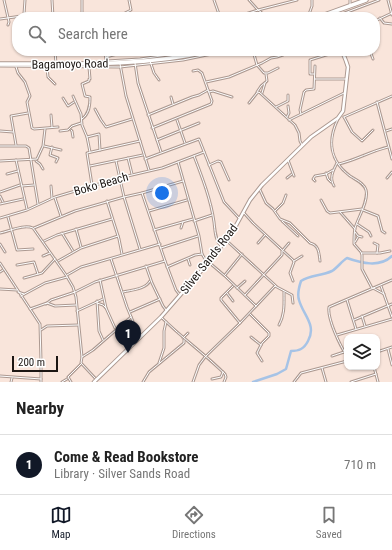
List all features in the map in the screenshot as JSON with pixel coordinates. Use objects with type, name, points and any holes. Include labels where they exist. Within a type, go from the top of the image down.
[{"type":"highway","points":[[333,12],[366,0]]},
{"type":"highway","name":"Bagamoyo Road","points":[[0,65],[107,62],[120,65],[150,62],[182,56]]},
{"type":"street","points":[[0,0],[4,0],[8,17],[8,25]]},
{"type":"street","points":[[24,12],[26,0]]},
{"type":"street","points":[[52,0],[53,12]]},
{"type":"street","points":[[82,0],[82,12]]},
{"type":"street","points":[[128,12],[131,10],[129,0]]},
{"type":"street","points":[[214,0],[218,12]]},
{"type":"street","points":[[249,0],[261,12]]},
{"type":"street","points":[[252,12],[297,0]]},
{"type":"street","points":[[310,12],[312,0]]},
{"type":"street","points":[[350,0],[350,6]]},
{"type":"street","points":[[347,12],[379,0]]},
{"type":"street","points":[[388,0],[392,13],[380,18],[384,23],[392,24]]},
{"type":"street","points":[[0,19],[12,16]]},
{"type":"street","points":[[55,56],[56,64]]},
{"type":"street","points":[[110,56],[106,57],[107,62],[161,56]]},
{"type":"street","points":[[159,80],[154,73],[150,62],[205,56]]},
{"type":"street","points":[[254,56],[257,65],[266,73],[267,80],[262,94]]},
{"type":"street","points":[[205,82],[229,77],[271,58],[280,56]]},
{"type":"street","points":[[315,74],[310,74],[310,60],[323,56]]},
{"type":"street","points":[[343,56],[348,64],[341,115],[344,117],[352,132],[362,141],[373,130]]},
{"type":"street","points":[[136,64],[138,81],[161,153]]},
{"type":"street","points":[[0,65],[47,67],[120,65],[132,118],[149,171]]},
{"type":"street","points":[[16,66],[18,73],[25,82],[30,96],[27,102],[32,128],[58,127]]},
{"type":"street","points":[[301,114],[300,110],[304,92],[306,90],[314,89],[315,66]]},
{"type":"street","points":[[47,67],[48,77],[54,84]]},
{"type":"street","points":[[82,119],[88,114],[90,103],[90,97],[85,96],[82,84],[90,79],[89,67]]},
{"type":"street","points":[[266,73],[278,68]]},
{"type":"street","points":[[152,128],[211,104],[212,101],[201,71],[193,71]]},
{"type":"street","points":[[314,79],[346,80]]},
{"type":"street","points":[[249,103],[265,83]]},
{"type":"street","points":[[148,115],[208,91],[214,91],[232,97]]},
{"type":"street","points":[[257,93],[259,92],[262,94],[296,127],[302,146]]},
{"type":"street","points":[[289,120],[345,93]]},
{"type":"street","points":[[276,107],[288,101],[288,95]]},
{"type":"street","points":[[72,96],[82,114],[82,123],[90,152],[87,154],[92,186]]},
{"type":"street","points":[[344,117],[392,96]]},
{"type":"street","points":[[171,97],[173,105]]},
{"type":"street","points":[[63,98],[68,106],[75,102]]},
{"type":"street","points":[[377,102],[392,159]]},
{"type":"street","points":[[286,117],[289,113],[288,106]]},
{"type":"street","points":[[95,109],[106,127],[132,118]]},
{"type":"street","points":[[16,146],[12,115],[28,113]]},
{"type":"street","points":[[51,115],[52,128]]},
{"type":"street","name":"Silver Sands Road","points":[[95,381],[167,310],[208,263],[226,240],[243,211],[259,189],[302,146],[341,115]]},
{"type":"street","points":[[338,118],[331,137],[334,155],[342,169],[366,188],[367,196],[355,229],[354,245],[362,252],[377,253],[390,251]]},
{"type":"street","points":[[177,119],[185,143]]},
{"type":"street","points":[[60,131],[70,129],[72,126],[82,123]]},
{"type":"street","points":[[156,140],[199,123]]},
{"type":"street","points":[[36,160],[41,154],[45,128]]},
{"type":"street","points":[[70,129],[73,137]]},
{"type":"street","points":[[385,131],[392,129]]},
{"type":"street","points":[[0,131],[14,132]]},
{"type":"street","points":[[87,137],[99,134],[100,150]]},
{"type":"street","points":[[145,159],[199,138],[224,202],[239,219]]},
{"type":"street","points":[[90,152],[140,141]]},
{"type":"street","points":[[0,146],[26,146],[29,148],[38,204]]},
{"type":"street","points":[[43,146],[61,150]]},
{"type":"street","points":[[52,147],[50,155],[58,158],[56,162]]},
{"type":"street","points":[[332,183],[331,174],[338,163],[349,161],[374,150],[388,147]]},
{"type":"street","name":"Boko Beach","points":[[0,218],[27,210],[55,197],[119,178],[149,171],[204,152]]},
{"type":"street","points":[[89,166],[144,154]]},
{"type":"street","points":[[194,156],[204,182],[217,242],[221,246]]},
{"type":"street","points":[[128,158],[132,175]]},
{"type":"street","points":[[0,160],[36,160],[42,169]]},
{"type":"street","points":[[16,160],[27,210]]},
{"type":"street","points":[[287,160],[294,176]]},
{"type":"street","points":[[116,161],[124,197],[140,249]]},
{"type":"street","points":[[177,162],[184,181],[199,236],[202,254],[208,263],[225,276],[256,306]]},
{"type":"street","points":[[209,165],[221,162],[229,180]]},
{"type":"street","points":[[315,181],[313,179],[315,176],[333,170]]},
{"type":"street","points":[[7,174],[19,171]]},
{"type":"street","points":[[387,178],[392,172]]},
{"type":"street","points":[[326,173],[328,179],[334,186]]},
{"type":"street","points":[[287,178],[292,174]]},
{"type":"street","points":[[33,228],[61,216],[107,201],[184,181]]},
{"type":"street","points":[[0,192],[21,185],[35,184]]},
{"type":"street","points":[[51,186],[52,199]]},
{"type":"street","points":[[259,189],[266,203],[298,236]]},
{"type":"street","points":[[142,193],[160,244],[164,261],[176,290],[180,295]]},
{"type":"street","points":[[274,211],[283,203],[286,195]]},
{"type":"street","points":[[0,196],[4,203]]},
{"type":"street","points":[[55,197],[61,216]]},
{"type":"street","points":[[0,204],[24,198]]},
{"type":"street","points":[[149,211],[188,200]]},
{"type":"street","points":[[321,200],[329,212],[362,209],[378,216],[382,231],[385,234]]},
{"type":"street","points":[[107,201],[122,254]]},
{"type":"street","points":[[243,211],[253,223],[294,262]]},
{"type":"street","points":[[340,212],[355,229]]},
{"type":"street","points":[[194,221],[212,215]]},
{"type":"street","points":[[8,216],[13,230],[17,250],[34,249]]},
{"type":"street","points":[[154,230],[194,218]]},
{"type":"street","points":[[43,242],[62,233],[112,219]]},
{"type":"street","points":[[281,219],[290,223],[310,243],[314,244],[318,249],[320,261]]},
{"type":"street","points":[[181,228],[183,221]]},
{"type":"street","points":[[357,224],[369,232],[371,236]]},
{"type":"street","points":[[0,233],[28,226],[33,228],[67,276],[75,292],[82,357],[81,363],[68,377],[68,379],[62,382]]},
{"type":"street","points":[[76,229],[81,248]]},
{"type":"street","points":[[355,232],[358,236],[362,237]]},
{"type":"street","points":[[62,233],[73,252]]},
{"type":"street","points":[[258,243],[266,234]]},
{"type":"street","points":[[57,261],[81,248],[118,236]]},
{"type":"street","points":[[161,249],[199,236]]},
{"type":"street","points":[[354,243],[358,236]]},
{"type":"street","points":[[226,240],[277,286],[292,295],[293,303]]},
{"type":"street","points":[[245,296],[282,255],[282,250],[289,243]]},
{"type":"street","points":[[374,243],[378,245],[377,253]]},
{"type":"street","points":[[0,244],[5,252]]},
{"type":"street","points":[[21,297],[45,283],[67,276],[81,267],[160,244]]},
{"type":"street","points":[[43,256],[51,252]]},
{"type":"street","points":[[362,252],[362,269],[373,288],[384,294]]},
{"type":"street","points":[[167,267],[202,254]]},
{"type":"street","points":[[225,276],[242,254]]},
{"type":"street","points":[[293,281],[290,272],[294,262],[302,256]]},
{"type":"street","points":[[110,258],[139,337]]},
{"type":"street","points":[[188,258],[190,265]]},
{"type":"street","points":[[24,278],[44,271],[55,259]]},
{"type":"street","points":[[30,309],[75,292],[100,280],[164,261]]},
{"type":"street","points":[[17,265],[34,262],[38,274]]},
{"type":"street","points":[[0,263],[21,297],[39,322],[41,382]]},
{"type":"street","points":[[146,266],[152,284],[163,306],[167,310]]},
{"type":"street","points":[[0,272],[4,269]]},
{"type":"street","points":[[100,280],[106,308],[116,329]]},
{"type":"street","points":[[149,284],[151,280]]},
{"type":"street","points":[[344,350],[336,335],[329,313],[330,306],[392,280]]},
{"type":"street","points":[[237,288],[245,281]]},
{"type":"street","points":[[122,292],[152,284]]},
{"type":"street","points":[[234,285],[221,300],[240,323]]},
{"type":"street","points":[[336,335],[392,318],[381,285]]},
{"type":"street","points":[[193,382],[199,366],[205,357],[275,286],[277,286]]},
{"type":"street","points":[[0,289],[17,290]]},
{"type":"street","points":[[279,325],[283,317],[285,306],[284,291]]},
{"type":"street","points":[[18,292],[25,294]]},
{"type":"street","points":[[226,293],[233,301]]},
{"type":"street","points":[[77,311],[104,298]]},
{"type":"street","points":[[347,298],[356,330]]},
{"type":"street","points":[[129,312],[160,299]]},
{"type":"street","points":[[97,302],[106,308]]},
{"type":"street","points":[[97,302],[99,332],[104,340]]},
{"type":"street","points":[[46,304],[55,306],[76,305]]},
{"type":"street","points":[[354,320],[392,304]]},
{"type":"street","points":[[249,314],[269,333],[269,336],[257,353],[262,361]]},
{"type":"street","points":[[82,357],[93,350],[131,316]]},
{"type":"street","points":[[362,316],[366,326]]},
{"type":"street","points":[[160,317],[223,371],[226,376],[224,382]]},
{"type":"street","points":[[159,364],[164,348],[164,331],[166,322]]},
{"type":"street","points":[[40,330],[47,326],[79,325]]},
{"type":"street","points":[[144,382],[148,373],[184,343],[184,338],[188,332]]},
{"type":"street","points":[[251,337],[261,346]]},
{"type":"street","points":[[380,351],[392,347]]},
{"type":"street","points":[[388,349],[392,365]]},
{"type":"street","points":[[332,356],[344,352]]},
{"type":"street","points":[[294,382],[302,373],[344,362]]},
{"type":"street","points":[[81,363],[95,381],[100,382]]},
{"type":"street","points":[[322,368],[326,382]]},
{"type":"street","points":[[375,370],[378,382]]},
{"type":"street","points":[[212,379],[221,377],[223,371]]},
{"type":"street","points":[[351,382],[355,382],[376,374]]},
{"type":"street","points":[[0,376],[41,379]]},
{"type":"street","points":[[11,382],[12,377]]},
{"type":"street","points":[[68,379],[71,382]]},
{"type":"waterway","points":[[253,382],[277,374],[286,369],[291,351],[301,349],[308,341],[311,330],[310,325],[298,298],[298,290],[301,281],[332,271],[347,258],[364,263],[376,263],[387,260],[392,256]]},
{"type":"place","name":"Come & Read Bookstore","points":[[128,353]]}]
